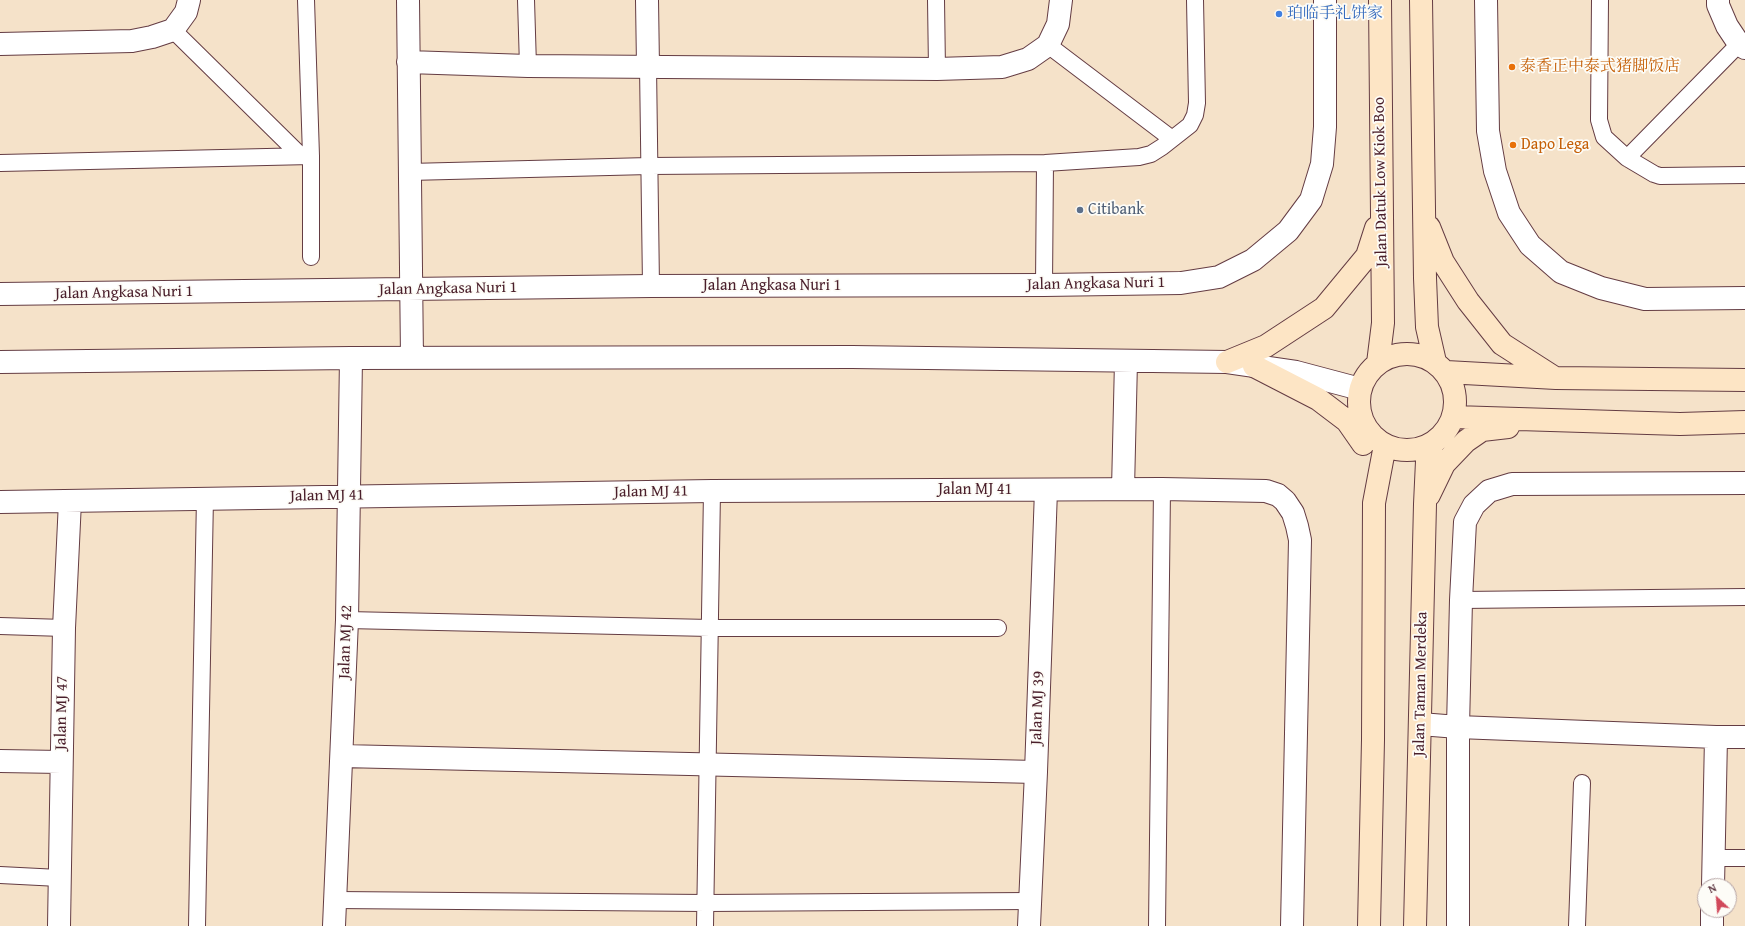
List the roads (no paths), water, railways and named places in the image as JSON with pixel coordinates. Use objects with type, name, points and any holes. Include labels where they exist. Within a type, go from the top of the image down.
[{"type":"main road","name":"Jalan Datuk Low Kiok Boo","points":[[1378,363],[1383,323],[1380,0]]},
{"type":"main road","points":[[1421,0],[1427,327],[1440,367],[1454,386],[1456,401],[1454,417],[1446,431],[1433,443],[1418,449],[1401,450],[1385,445],[1372,436],[1362,422],[1358,405],[1360,389],[1367,374],[1378,363],[1388,357],[1400,353],[1412,353],[1424,356],[1440,367],[1556,378],[1745,380]]},
{"type":"main road","points":[[1227,362],[1266,346],[1324,308],[1367,256],[1381,210]]},
{"type":"main road","points":[[1424,212],[1443,262],[1468,301],[1502,344],[1556,378]]},
{"type":"main road","points":[[1254,366],[1318,399],[1347,421],[1368,450],[1374,503],[1370,926]]},
{"type":"main road","points":[[1454,417],[1680,424],[1745,422]]},
{"type":"main road","points":[[1425,504],[1444,464],[1466,441],[1482,430],[1562,420]]},
{"type":"main road","name":"Jalan Taman Merdeka","points":[[1415,926],[1425,504],[1427,461],[1433,443]]},
{"type":"main road","points":[[1374,503],[1385,445]]},
{"type":"street","points":[[0,44],[132,41],[152,37],[173,30],[186,12],[188,0]]},
{"type":"street","points":[[408,0],[412,358]]},
{"type":"street","points":[[647,0],[648,66]]},
{"type":"street","points":[[408,62],[528,66],[937,69],[1002,67],[1028,58],[1048,45],[1058,24],[1061,0]]},
{"type":"street","name":"Jalan Angkasa Nuri 1","points":[[0,294],[651,286],[1044,285],[1181,283],[1219,277],[1253,260],[1288,231],[1311,200],[1322,164],[1325,127],[1326,0]]},
{"type":"street","points":[[1486,0],[1488,132],[1495,171],[1509,213],[1530,245],[1561,272],[1601,288],[1645,299],[1745,298]]},
{"type":"street","points":[[1718,0],[1718,5],[1727,26],[1742,46]]},
{"type":"street","points":[[0,362],[351,358],[852,357],[1227,362],[1296,372],[1360,389]]},
{"type":"street","name":"Jalan MJ 42","points":[[334,926],[347,620],[351,358]]},
{"type":"street","points":[[1123,489],[1126,361]]},
{"type":"street","points":[[1458,926],[1458,728],[1461,600],[1464,522],[1474,505],[1489,491],[1512,484],[1745,483]]},
{"type":"street","name":"Jalan MJ 41","points":[[0,502],[205,497],[712,491],[1162,489],[1266,491],[1278,495],[1285,501],[1293,513],[1298,526],[1300,540],[1292,926]]},
{"type":"street","name":"Jalan MJ 39","points":[[1029,926],[1046,490]]},
{"type":"street","name":"Jalan MJ 47","points":[[59,926],[64,628],[70,501]]},
{"type":"street","points":[[1420,724],[1458,728],[1716,738],[1745,737]]},
{"type":"street","points":[[1713,878],[1716,738]]},
{"type":"street","points":[[342,756],[1036,772]]},
{"type":"street","points":[[0,761],[61,762]]},
{"type":"lane","points":[[306,0],[306,156],[311,257]]},
{"type":"lane","points":[[526,0],[528,66]]},
{"type":"lane","points":[[936,0],[937,69]]},
{"type":"lane","points":[[410,172],[649,166],[1045,163],[1139,157],[1151,154],[1172,139],[1190,125],[1195,115],[1197,102],[1195,0]]},
{"type":"lane","points":[[1600,0],[1599,120],[1604,136],[1627,158],[1646,170],[1660,176],[1745,175]]},
{"type":"lane","points":[[173,30],[306,156]]},
{"type":"lane","points":[[1048,45],[1172,139]]},
{"type":"lane","points":[[1627,158],[1742,46]]},
{"type":"lane","points":[[648,66],[651,286]]},
{"type":"lane","points":[[0,163],[306,156]]},
{"type":"lane","points":[[1044,285],[1045,163]]},
{"type":"lane","points":[[1157,926],[1162,489]]},
{"type":"lane","points":[[705,926],[712,491]]},
{"type":"lane","points":[[197,926],[205,497]]},
{"type":"lane","points":[[1461,600],[1745,597]]},
{"type":"lane","points":[[347,620],[710,628],[998,628]]},
{"type":"lane","points":[[0,626],[64,628]]},
{"type":"lane","points":[[1577,926],[1582,783]]},
{"type":"lane","points":[[1714,858],[1745,858]]},
{"type":"lane","points":[[0,876],[59,878]]},
{"type":"lane","points":[[336,900],[706,902],[1030,901]]},
{"type":"place","name":"珀临手礼饼家","points":[[1279,14]]},
{"type":"place","name":"泰香正中泰式猪脚饭店","points":[[1512,67]]},
{"type":"place","name":"Dapo Lega","points":[[1513,145]]},
{"type":"place","name":"Citibank","points":[[1080,210]]}]
